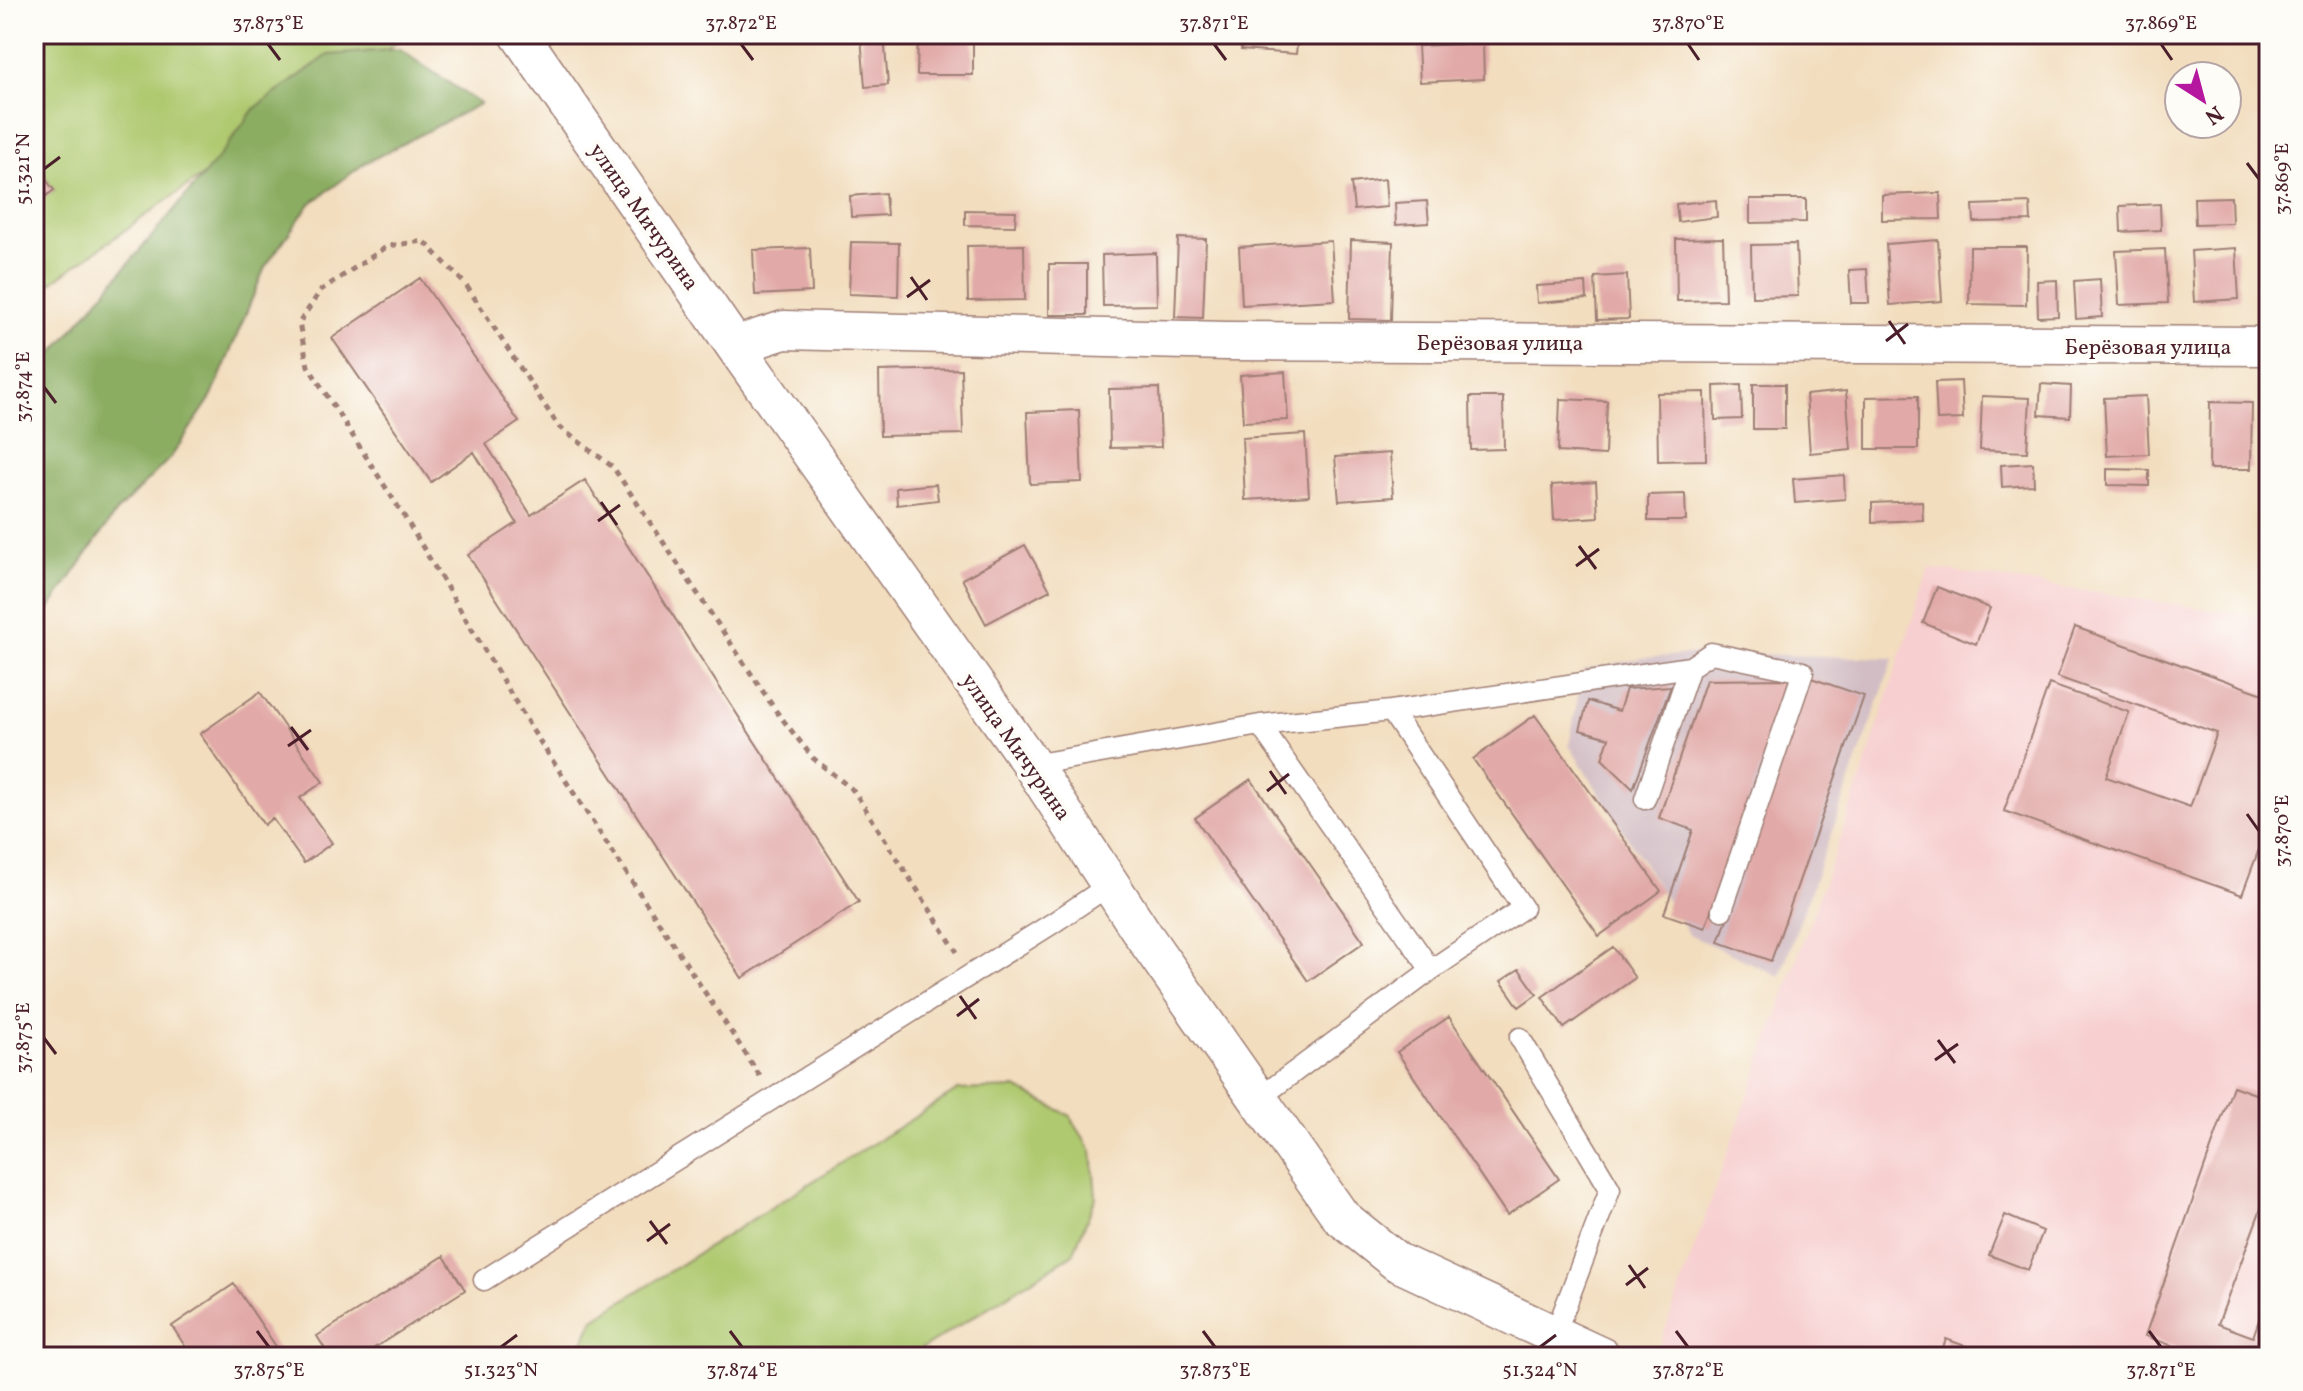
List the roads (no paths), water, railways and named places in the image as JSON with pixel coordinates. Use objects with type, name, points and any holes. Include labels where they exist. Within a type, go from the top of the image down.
[{"type":"street","name":"улица Мичурина","points":[[519,34],[735,346],[1032,765],[1341,1217],[1397,1262],[1601,1357]]},
{"type":"street","name":"Берёзовая улица","points":[[735,346],[784,330],[1242,341],[2269,346]]},
{"type":"lane","points":[[1032,765],[1260,725],[1391,711],[1690,667],[1711,653],[1803,672],[1722,910]]},
{"type":"lane","points":[[1645,799],[1690,667]]},
{"type":"lane","points":[[1258,1099],[1431,970],[1523,908],[1391,711]]},
{"type":"lane","points":[[1260,725],[1431,970]]},
{"type":"lane","points":[[484,1280],[1111,884]]},
{"type":"lane","points":[[1520,1038],[1610,1189],[1555,1334]]}]
